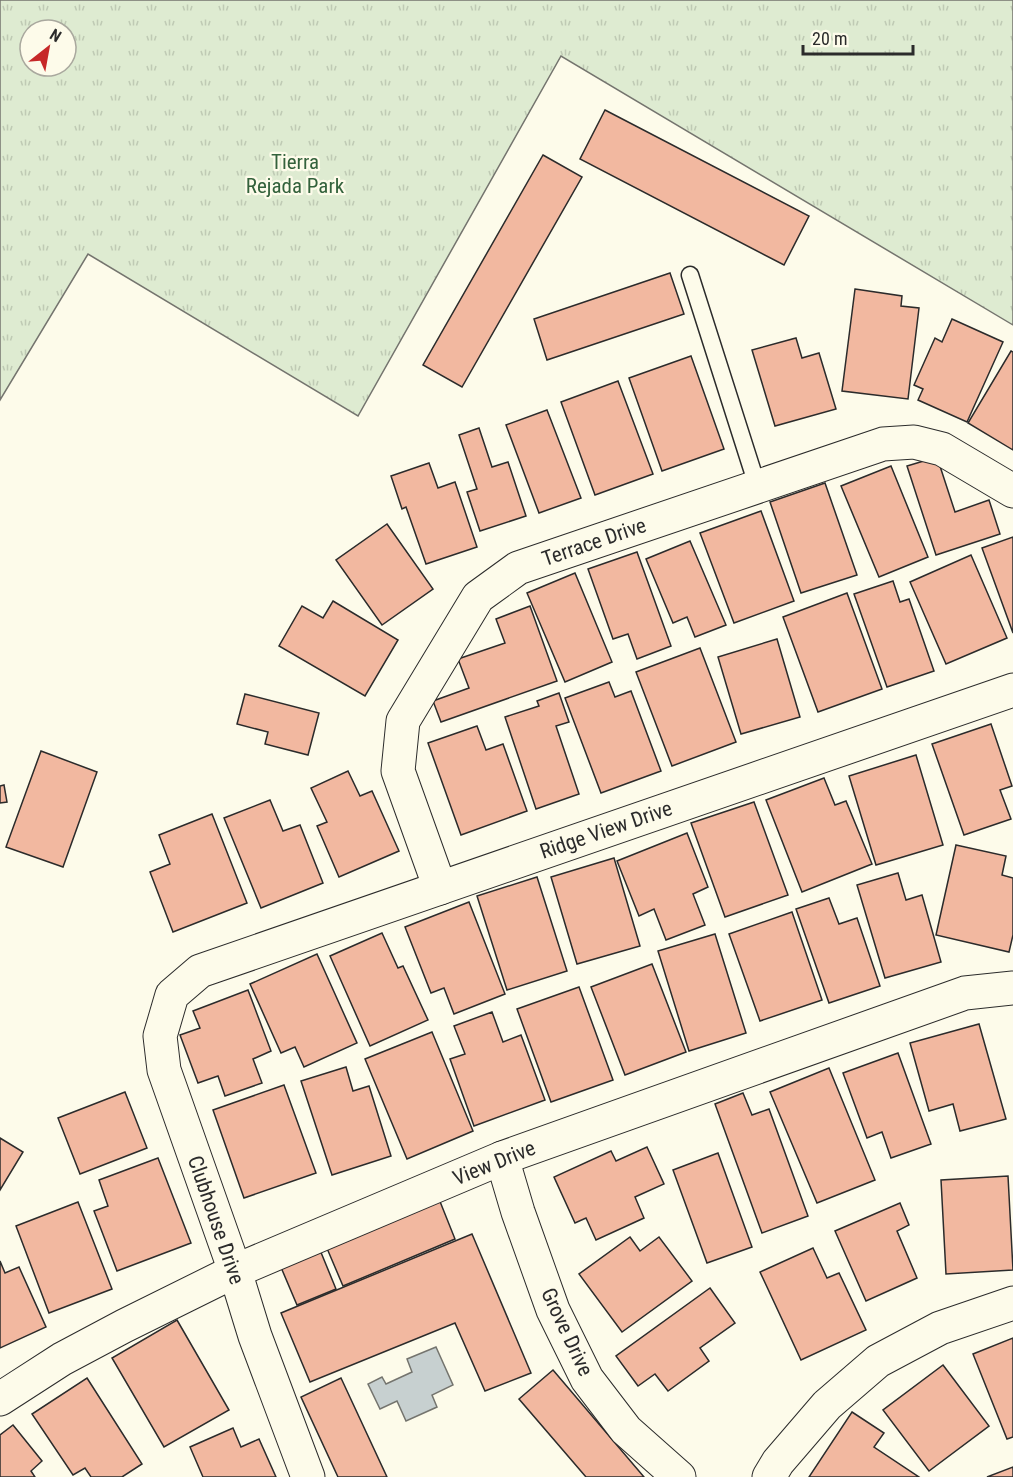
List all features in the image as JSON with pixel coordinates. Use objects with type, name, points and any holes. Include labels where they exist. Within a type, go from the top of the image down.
[{"type":"street","name":"Terrace Drive","points":[[440,888],[398,771],[403,722],[478,597],[518,568],[883,444],[914,442],[942,449],[1013,491]]},
{"type":"street","name":"Ridge View Drive","points":[[200,972],[1013,690]]},
{"type":"street","name":"Clubhouse Drive","points":[[200,972],[172,995],[160,1036],[164,1070],[235,1271],[255,1336],[308,1477]]},
{"type":"street","name":"View Drive","points":[[0,1399],[62,1359],[235,1271],[502,1158],[965,993],[1013,988]]},
{"type":"street","name":"Grove Drive","points":[[502,1158],[518,1212],[553,1310],[587,1379],[626,1430],[679,1477]]},
{"type":"street","points":[[769,1477],[778,1462],[827,1405],[878,1361],[940,1328],[1013,1303]]},
{"type":"lane","points":[[690,274],[757,485]]},
{"type":"green space","name":"Tierra Rejada Park","points":[[0,0],[1013,0],[1013,325],[561,56],[358,416],[88,254],[0,400]]},
{"type":"shaded area","points":[[436,1347],[453,1385],[432,1395],[437,1407],[406,1421],[397,1401],[380,1409],[368,1384],[382,1377],[386,1384],[412,1372],[407,1359]]},
{"type":"building","points":[[605,110],[809,216],[784,265],[580,159]]},
{"type":"building","points":[[543,155],[582,177],[462,387],[423,365]]},
{"type":"building","points":[[670,273],[684,314],[547,360],[534,319]]},
{"type":"building","points":[[855,289],[902,296],[901,306],[919,308],[908,399],[842,391]]},
{"type":"building","points":[[952,319],[1003,342],[967,422],[918,400],[923,389],[914,385],[935,338],[942,342]]},
{"type":"building","points":[[796,338],[802,358],[819,353],[836,409],[775,426],[752,350]]},
{"type":"building","points":[[1011,351],[1013,352],[1013,450],[968,423]]},
{"type":"building","points":[[691,356],[724,449],[662,471],[629,378]]},
{"type":"building","points":[[618,381],[653,474],[595,495],[561,402]]},
{"type":"building","points":[[547,410],[581,498],[539,513],[506,425]]},
{"type":"building","points":[[479,428],[492,467],[508,462],[526,516],[480,531],[467,492],[477,489],[459,435]]},
{"type":"building","points":[[937,457],[955,512],[989,500],[1000,534],[936,555],[907,466]]},
{"type":"building","points":[[429,463],[438,488],[455,482],[477,547],[426,564],[406,507],[402,509],[391,476]]},
{"type":"building","points":[[891,466],[928,557],[879,577],[841,486]]},
{"type":"building","points":[[825,483],[857,575],[801,593],[770,502]]},
{"type":"building","points":[[761,511],[794,601],[734,623],[700,533]]},
{"type":"building","points":[[387,524],[433,589],[382,625],[336,560]]},
{"type":"building","points":[[1013,537],[1013,633],[982,548]]},
{"type":"building","points":[[690,541],[726,625],[695,637],[687,617],[673,623],[646,559]]},
{"type":"building","points":[[637,552],[671,646],[637,659],[628,634],[613,639],[588,569]]},
{"type":"building","points":[[971,555],[1007,638],[946,664],[910,582]]},
{"type":"building","points":[[575,573],[612,662],[565,682],[527,593]]},
{"type":"building","points":[[893,581],[900,602],[909,599],[934,671],[887,687],[854,594]]},
{"type":"building","points":[[847,593],[882,689],[818,712],[783,617]]},
{"type":"building","points":[[333,601],[398,640],[365,696],[279,646],[302,606],[323,618]]},
{"type":"building","points":[[530,606],[557,681],[441,722],[433,701],[469,688],[458,659],[505,643],[496,619]]},
{"type":"building","points":[[777,639],[800,717],[741,734],[718,657]]},
{"type":"building","points":[[700,648],[736,742],[672,766],[636,672]]},
{"type":"building","points":[[609,682],[615,697],[631,691],[661,771],[601,793],[565,698]]},
{"type":"building","points":[[559,693],[569,722],[556,726],[579,794],[536,809],[505,717],[539,706],[537,701]]},
{"type":"building","points":[[245,694],[319,713],[308,755],[265,744],[268,732],[237,724]]},
{"type":"building","points":[[991,724],[1012,786],[1000,790],[1011,819],[964,835],[932,744]]},
{"type":"building","points":[[477,726],[486,750],[503,744],[527,811],[461,835],[428,743]]},
{"type":"building","points":[[41,751],[97,772],[63,867],[6,847]]},
{"type":"building","points":[[916,755],[943,845],[876,865],[849,776]]},
{"type":"building","points":[[348,771],[360,796],[372,791],[399,851],[339,877],[317,826],[327,822],[311,788]]},
{"type":"building","points":[[824,778],[835,805],[846,801],[872,864],[802,892],[766,800]]},
{"type":"building","points":[[4,785],[7,802],[0,803],[0,786]]},
{"type":"building","points":[[270,800],[283,831],[300,825],[323,883],[261,908],[224,818]]},
{"type":"building","points":[[754,802],[788,895],[725,917],[691,823]]},
{"type":"building","points":[[212,814],[247,903],[173,932],[150,872],[170,864],[159,835]]},
{"type":"building","points":[[687,833],[708,887],[693,894],[705,925],[666,940],[654,909],[639,916],[617,861]]},
{"type":"building","points":[[956,845],[1006,856],[1002,875],[1013,878],[1013,935],[1009,952],[936,935]]},
{"type":"building","points":[[614,858],[640,946],[577,964],[551,877]]},
{"type":"building","points":[[898,873],[906,900],[922,895],[941,962],[885,978],[857,885]]},
{"type":"building","points":[[537,877],[567,971],[507,990],[477,896]]},
{"type":"building","points":[[829,898],[839,924],[857,918],[880,986],[829,1003],[796,909]]},
{"type":"building","points":[[469,902],[505,994],[454,1014],[444,988],[431,993],[405,927]]},
{"type":"building","points":[[792,912],[822,1000],[760,1021],[729,934]]},
{"type":"building","points":[[382,933],[398,968],[403,966],[428,1020],[370,1046],[330,956]]},
{"type":"building","points":[[715,934],[746,1033],[689,1051],[658,951]]},
{"type":"building","points":[[317,954],[357,1043],[304,1067],[295,1047],[281,1053],[250,984]]},
{"type":"building","points":[[652,964],[686,1052],[625,1075],[591,987]]},
{"type":"building","points":[[579,987],[613,1080],[551,1102],[517,1009]]},
{"type":"building","points":[[248,990],[271,1051],[253,1059],[262,1083],[225,1096],[218,1076],[198,1083],[180,1035],[200,1028],[193,1011]]},
{"type":"building","points":[[492,1012],[503,1042],[521,1035],[545,1100],[474,1126],[450,1059],[465,1054],[454,1026]]},
{"type":"building","points":[[979,1024],[1006,1119],[960,1131],[953,1104],[929,1111],[910,1043]]},
{"type":"building","points":[[432,1032],[473,1131],[407,1159],[365,1059]]},
{"type":"building","points":[[898,1053],[931,1144],[891,1158],[882,1132],[867,1138],[843,1073]]},
{"type":"building","points":[[346,1067],[353,1091],[369,1086],[391,1156],[332,1175],[301,1081]]},
{"type":"building","points":[[829,1068],[875,1180],[817,1203],[770,1092]]},
{"type":"building","points":[[284,1085],[316,1173],[244,1198],[213,1110]]},
{"type":"building","points":[[125,1092],[147,1148],[80,1174],[58,1118]]},
{"type":"building","points":[[743,1093],[752,1115],[769,1109],[808,1216],[762,1233],[715,1104]]},
{"type":"building","points":[[0,1138],[23,1152],[0,1190]]},
{"type":"building","points":[[647,1147],[664,1184],[635,1197],[644,1218],[596,1240],[586,1218],[575,1223],[554,1177],[611,1151],[616,1161]]},
{"type":"building","points":[[718,1153],[752,1247],[707,1263],[673,1170]]},
{"type":"building","points":[[158,1158],[191,1243],[117,1271],[94,1211],[108,1206],[99,1180]]},
{"type":"building","points":[[1008,1176],[1013,1270],[946,1274],[941,1180]]},
{"type":"building","points":[[439,1199],[455,1239],[343,1286],[326,1246]]},
{"type":"building","points":[[78,1202],[112,1289],[49,1313],[16,1226]]},
{"type":"building","points":[[900,1203],[909,1225],[897,1231],[917,1278],[866,1301],[835,1231]]},
{"type":"building","points":[[472,1234],[531,1373],[485,1391],[455,1323],[310,1382],[281,1313]]},
{"type":"building","points":[[630,1237],[640,1251],[659,1237],[692,1281],[622,1332],[579,1274]]},
{"type":"building","points":[[813,1248],[827,1278],[839,1273],[866,1330],[801,1360],[760,1272]]},
{"type":"building","points":[[320,1250],[336,1289],[297,1305],[280,1265]]},
{"type":"building","points":[[0,1261],[5,1273],[19,1267],[46,1327],[0,1348]]},
{"type":"building","points":[[710,1288],[735,1323],[700,1348],[709,1361],[668,1391],[655,1374],[638,1386],[616,1356]]},
{"type":"building","points":[[177,1320],[229,1410],[164,1447],[112,1358]]},
{"type":"building","points":[[1013,1338],[1013,1437],[1007,1439],[973,1354]]},
{"type":"building","points":[[943,1365],[989,1426],[929,1471],[883,1410]]},
{"type":"building","points":[[553,1370],[644,1477],[586,1477],[519,1399]]},
{"type":"building","points":[[87,1378],[142,1464],[122,1477],[91,1477],[85,1468],[73,1475],[32,1414]]},
{"type":"building","points":[[341,1378],[387,1477],[338,1477],[301,1397]]},
{"type":"building","points":[[852,1412],[884,1433],[874,1447],[919,1477],[809,1477]]},
{"type":"building","points":[[13,1425],[42,1461],[31,1471],[35,1477],[0,1477],[0,1435]]},
{"type":"building","points":[[233,1428],[241,1447],[259,1439],[276,1477],[203,1477],[190,1447]]},
{"type":"building","points":[[1013,1467],[1013,1477],[987,1477]]}]
